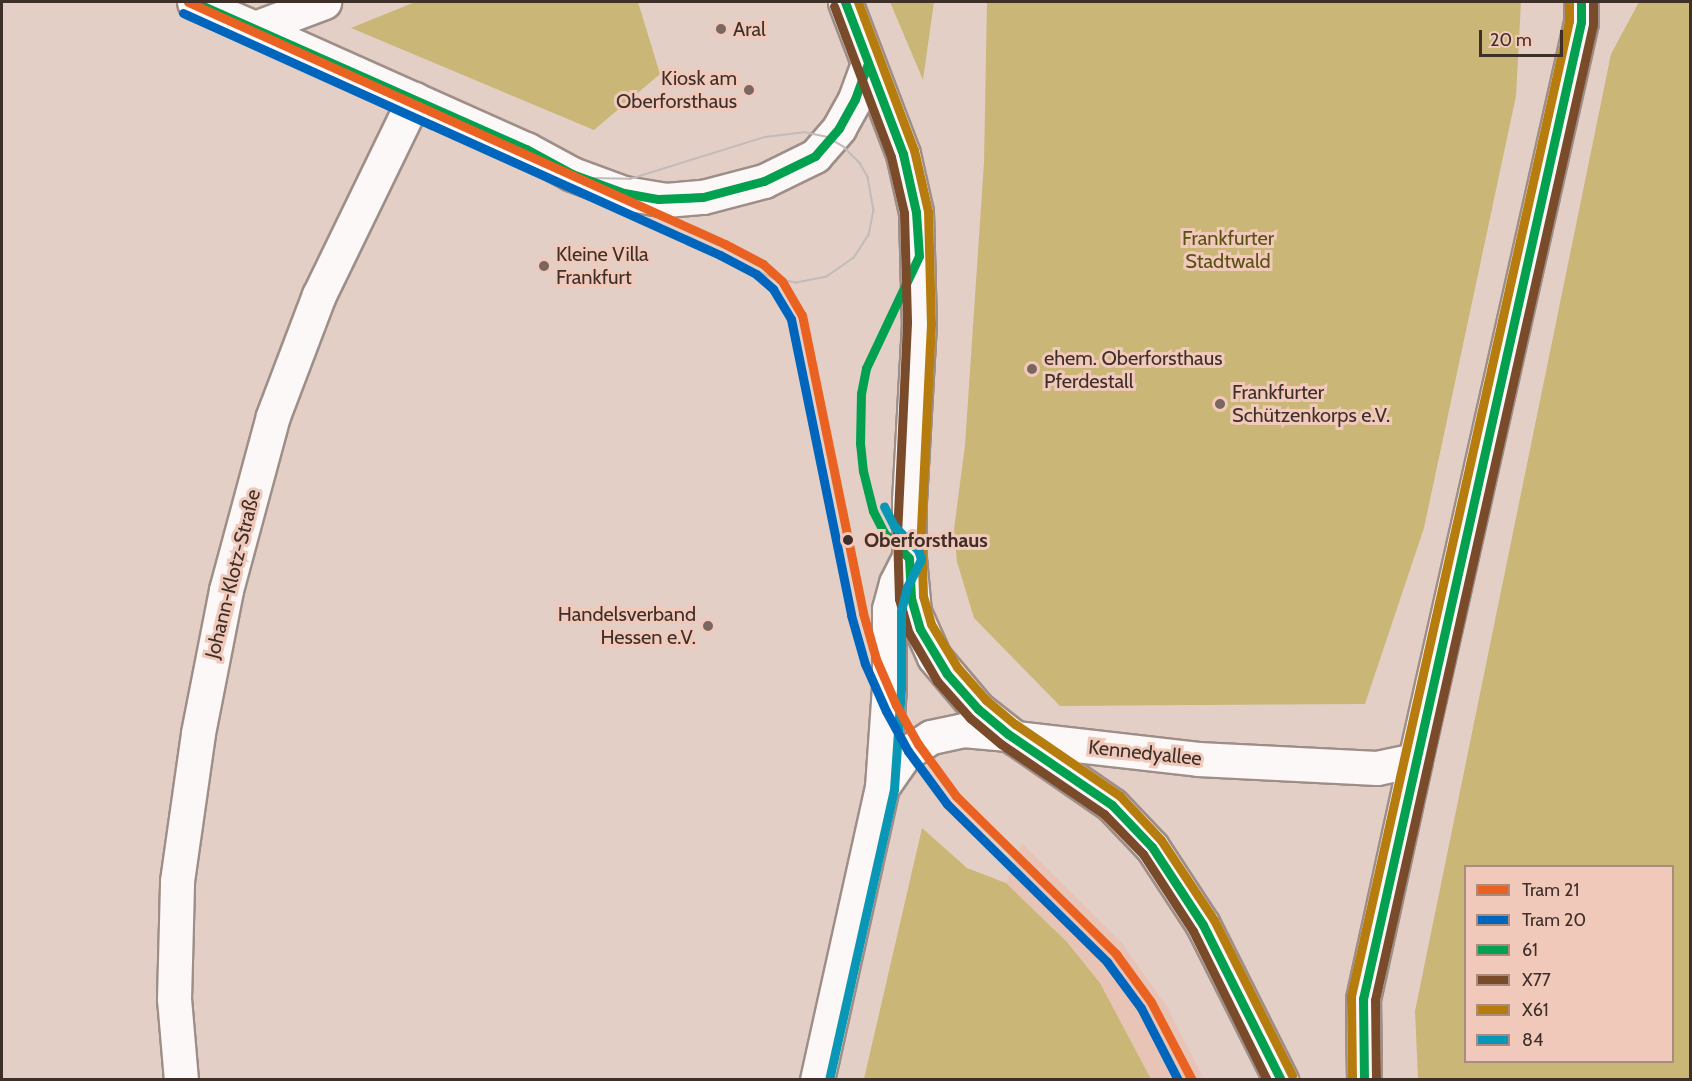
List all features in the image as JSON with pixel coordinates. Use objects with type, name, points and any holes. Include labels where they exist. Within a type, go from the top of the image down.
[{"type":"main road","points":[[194,2],[526,149],[569,172],[644,198],[676,200],[713,195],[781,175],[815,156],[832,139],[855,99],[868,63]]},
{"type":"main road","points":[[255,28],[324,2]]},
{"type":"main road","points":[[844,2],[903,154],[911,182],[918,230],[919,323],[909,488],[909,558],[914,612],[926,643],[962,692],[1012,736],[1112,805],[1152,848],[1203,925],[1281,1080]]},
{"type":"main road","points":[[1364,1080],[1363,999],[1584,8]]},
{"type":"main road","name":"Johann-Klotz-Straße","points":[[181,1080],[174,999],[177,881],[198,733],[226,590],[273,416],[319,296],[414,99]]},
{"type":"main road","points":[[817,1080],[882,787],[889,688],[889,609],[896,583],[909,558]]},
{"type":"main road","name":"Kennedyallee","points":[[882,787],[904,755],[931,737],[963,730],[1186,758],[1335,768],[1377,768],[1415,760]]},
{"type":"shaded area","points":[[1022,843],[1122,943],[1167,1007],[1204,1079],[1151,1079],[1100,983],[1067,942],[1006,883]]},
{"type":"green space","points":[[415,2],[638,2],[660,74],[594,130],[351,28]]},
{"type":"green space","points":[[890,2],[934,2],[923,80]]},
{"type":"green space","name":"Frankfurter Stadtwald","points":[[987,2],[1521,2],[1516,96],[1424,528],[1365,704],[1060,706],[974,618],[957,562],[954,529],[965,445],[984,162]]},
{"type":"green space","points":[[1639,2],[1690,2],[1690,1079],[1418,1079],[1415,1011],[1611,54]]},
{"type":"green space","points":[[922,828],[967,868],[1006,883],[1067,942],[1100,983],[1151,1079],[864,1079]]},
{"type":"tram line","name":"21","points":[[188,2],[725,244],[763,264],[782,281],[802,315],[863,613],[876,659],[896,705],[918,744],[956,796],[1116,954],[1151,1002],[1192,1080]]},
{"type":"tram line","name":"20","points":[[183,13],[720,255],[756,274],[773,289],[791,319],[851,615],[865,664],[886,711],[908,751],[947,804],[1107,962],[1141,1008],[1178,1080]]},
{"type":"tram line","points":[[551,165],[591,178],[630,179],[765,137],[804,132],[827,137],[844,147],[860,163],[868,177],[874,210],[869,235],[854,258],[827,277],[796,283],[774,279],[704,247]]},
{"type":"tram line","points":[[1181,1056],[1188,1080]]},
{"type":"transit line","name":"61","points":[[194,2],[526,149],[572,174],[624,193],[658,199],[703,197],[764,181],[815,156],[839,128],[855,99],[868,63]]},
{"type":"transit line","name":"61","points":[[845,2],[903,154],[916,212],[919,256],[866,368],[861,393],[860,443],[863,471],[873,511],[884,533],[909,558],[911,598],[920,629],[947,674],[978,709],[1008,734],[1112,805],[1152,847],[1203,925],[1281,1080]]},
{"type":"transit line","name":"X61","points":[[858,2],[914,150],[928,211],[931,324],[921,532],[923,596],[931,624],[957,667],[986,700],[1015,724],[1120,796],[1161,840],[1214,920],[1292,1075]]},
{"type":"transit line","name":"X61","points":[[1352,1080],[1351,996],[1569,21],[1569,2]]},
{"type":"transit line","name":"61","points":[[1364,1080],[1363,999],[1581,22],[1581,2]]},
{"type":"transit line","name":"X77","points":[[1376,1080],[1375,1000],[1593,25],[1593,2]]},
{"type":"transit line","name":"X77","points":[[834,6],[891,157],[904,213],[907,323],[897,532],[899,599],[909,633],[937,681],[970,718],[1001,744],[1104,814],[1143,854],[1193,931],[1267,1080]]},
{"type":"transit line","name":"84","points":[[829,1080],[894,789],[901,689],[901,611],[907,587],[921,559],[918,550],[894,526],[884,506]]},
{"type":"place","name":"Aral","points":[[721,29]]},
{"type":"place","name":"Kiosk am Oberforsthaus","points":[[749,90]]},
{"type":"place","name":"Kleine Villa Frankfurt","points":[[544,266]]},
{"type":"place","name":"ehem. Oberforsthaus Pferdestall","points":[[1032,369]]},
{"type":"place","name":"Frankfurter Schützenkorps e.V.","points":[[1220,404]]},
{"type":"place","name":"Oberforsthaus","points":[[848,540]]},
{"type":"place","name":"Handelsverband Hessen e.V.","points":[[708,626]]}]
